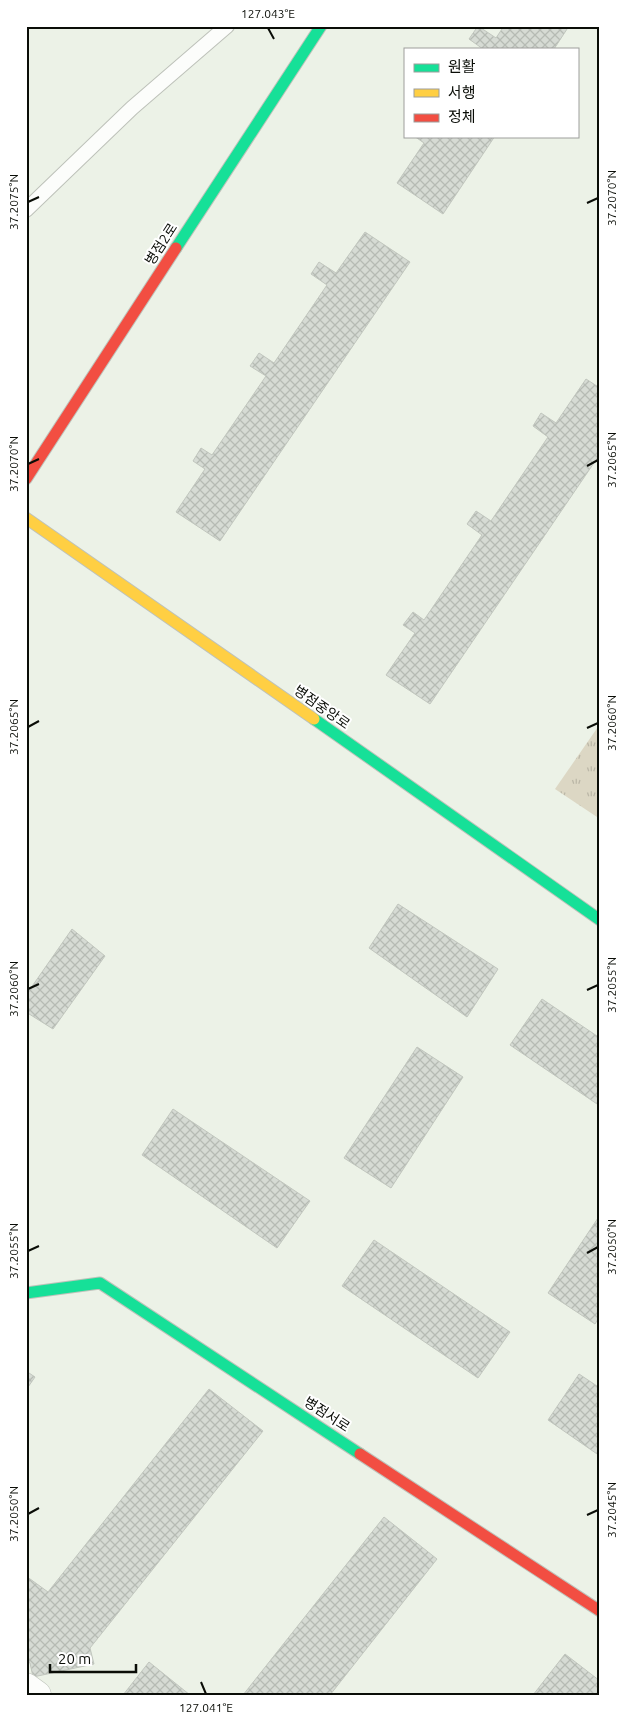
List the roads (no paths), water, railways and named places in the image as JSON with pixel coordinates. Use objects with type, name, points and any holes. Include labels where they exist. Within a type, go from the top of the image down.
[{"type":"street","name":"병점2로","points":[[26,479],[321,26]]},
{"type":"street","name":"병점중앙로","points":[[26,518],[600,920]]},
{"type":"street","name":"병점서로","points":[[26,1292],[100,1283],[600,1611]]},
{"type":"street","points":[[26,1687],[37,1695]]},
{"type":"lane","points":[[26,210],[132,108],[227,26]]}]
